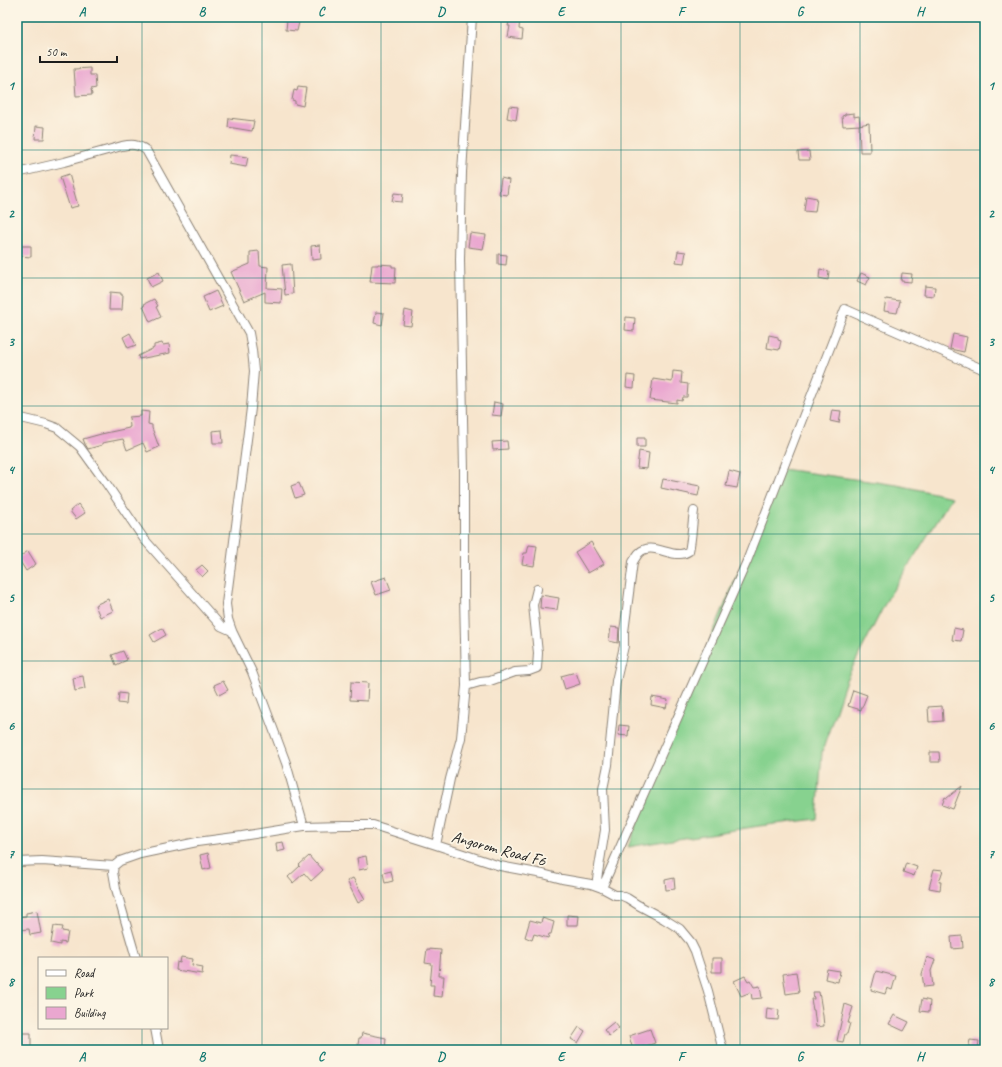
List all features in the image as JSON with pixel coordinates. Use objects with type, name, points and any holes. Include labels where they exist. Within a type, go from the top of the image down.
[{"type":"street","name":"Angorom Road F6","points":[[472,17],[462,172],[460,260],[466,686],[461,738],[436,845],[500,866],[591,884],[627,898],[680,929],[690,941],[695,951],[708,991],[724,1050]]},
{"type":"street","points":[[17,173],[122,146],[139,146],[146,150],[249,333],[254,371],[226,604],[228,620],[232,631],[252,672],[286,763],[304,826]]},
{"type":"street","points":[[602,888],[747,561],[845,309],[985,371]]},
{"type":"street","points":[[17,417],[57,428],[80,447],[144,539],[221,626],[232,631]]},
{"type":"street","points":[[602,888],[597,879],[605,830],[603,789],[608,764],[616,681],[624,646],[624,632],[634,562],[639,553],[648,548],[672,554],[682,554],[689,551],[692,540],[692,522],[694,511]]},
{"type":"street","points":[[466,686],[490,681],[515,672],[529,671],[537,668],[538,653],[533,605],[537,589]]},
{"type":"street","points":[[136,957],[116,889],[113,872],[114,866],[120,861],[140,854],[197,842],[304,826],[373,826],[436,845]]},
{"type":"street","points":[[17,862],[42,860],[114,866]]},
{"type":"street","points":[[154,1029],[159,1050]]},
{"type":"green space","points":[[782,469],[897,485],[952,497],[888,598],[846,680],[822,752],[817,819],[759,826],[628,847],[668,739]]},
{"type":"building","points":[[510,17],[520,17],[519,29],[523,30],[522,39],[508,37]]},
{"type":"building","points":[[287,20],[299,22],[297,31],[286,30]]},
{"type":"building","points":[[90,68],[90,75],[95,75],[96,88],[91,89],[92,95],[76,96],[74,69]]},
{"type":"building","points":[[298,87],[306,88],[303,106],[295,104],[295,101],[292,100],[294,90],[297,91]]},
{"type":"building","points":[[509,106],[518,107],[516,120],[507,118]]},
{"type":"building","points":[[854,113],[854,117],[859,116],[860,125],[843,126],[842,116],[845,114]]},
{"type":"building","points":[[229,118],[254,121],[252,131],[228,127]]},
{"type":"building","points":[[869,123],[870,152],[860,152],[859,125]]},
{"type":"building","points":[[36,126],[45,127],[44,139],[35,139]]},
{"type":"building","points":[[809,151],[810,160],[799,160],[798,152]]},
{"type":"building","points":[[230,155],[248,157],[246,167],[229,164]]},
{"type":"building","points":[[69,174],[78,206],[70,208],[60,177]]},
{"type":"building","points":[[501,178],[509,180],[507,195],[499,194]]},
{"type":"building","points":[[394,193],[403,194],[402,202],[392,201]]},
{"type":"building","points":[[806,196],[817,198],[815,212],[804,211]]},
{"type":"building","points":[[470,233],[486,235],[483,249],[468,247]]},
{"type":"building","points":[[320,245],[321,259],[312,260],[311,246]]},
{"type":"building","points":[[20,246],[31,246],[31,257],[19,256]]},
{"type":"building","points":[[259,251],[260,266],[268,267],[267,288],[282,289],[281,303],[265,302],[265,292],[244,301],[231,272],[250,264],[250,252]]},
{"type":"building","points":[[678,251],[686,252],[684,263],[676,262]]},
{"type":"building","points":[[498,254],[507,255],[506,265],[498,264]]},
{"type":"building","points":[[291,264],[293,294],[285,295],[282,265]]},
{"type":"building","points":[[372,265],[392,265],[392,267],[396,267],[395,283],[370,282]]},
{"type":"building","points":[[820,269],[829,271],[828,280],[819,278]]},
{"type":"building","points":[[159,272],[163,281],[151,287],[147,278]]},
{"type":"building","points":[[861,273],[870,277],[866,285],[857,281]]},
{"type":"building","points":[[902,273],[912,274],[911,282],[901,281]]},
{"type":"building","points":[[925,286],[935,287],[934,296],[924,295]]},
{"type":"building","points":[[216,291],[223,306],[209,312],[203,297]]},
{"type":"building","points":[[110,292],[121,293],[121,295],[123,295],[122,310],[109,310]]},
{"type":"building","points":[[154,299],[161,317],[150,322],[143,306]]},
{"type":"building","points":[[886,299],[900,301],[897,313],[884,311]]},
{"type":"building","points":[[405,310],[413,312],[411,326],[403,325]]},
{"type":"building","points":[[376,312],[384,313],[382,325],[374,323]]},
{"type":"building","points":[[626,317],[635,318],[634,331],[625,330]]},
{"type":"building","points":[[130,333],[136,345],[128,348],[123,337]]},
{"type":"building","points":[[953,334],[967,337],[964,352],[950,349]]},
{"type":"building","points":[[769,335],[778,337],[778,340],[781,341],[779,350],[767,348]]},
{"type":"building","points":[[162,343],[163,345],[169,344],[170,353],[139,359],[138,356],[154,348],[154,345]]},
{"type":"building","points":[[673,371],[682,372],[681,383],[688,384],[687,397],[683,397],[682,401],[677,400],[677,403],[650,400],[653,379],[672,382]]},
{"type":"building","points":[[627,375],[635,376],[634,388],[626,387]]},
{"type":"building","points":[[494,402],[503,404],[501,416],[492,415]]},
{"type":"building","points":[[832,410],[841,411],[839,423],[830,421]]},
{"type":"building","points":[[141,411],[149,412],[148,424],[152,425],[159,447],[147,452],[143,443],[127,450],[123,439],[102,443],[102,445],[88,449],[83,439],[129,428],[129,417],[141,416]]},
{"type":"building","points":[[222,430],[223,443],[213,443],[212,431]]},
{"type":"building","points":[[637,438],[645,438],[645,447],[637,447]]},
{"type":"building","points":[[507,441],[508,449],[493,450],[492,442]]},
{"type":"building","points":[[639,451],[649,453],[647,469],[637,468]]},
{"type":"building","points":[[729,471],[740,474],[737,488],[726,486]]},
{"type":"building","points":[[663,479],[700,486],[698,496],[661,488]]},
{"type":"building","points":[[299,483],[304,495],[295,498],[291,486]]},
{"type":"building","points":[[78,504],[85,513],[76,519],[70,511]]},
{"type":"building","points":[[591,542],[604,564],[588,573],[575,552]]},
{"type":"building","points":[[529,545],[537,546],[534,566],[522,564],[524,553],[527,553]]},
{"type":"building","points":[[28,551],[36,564],[26,571],[18,558]]},
{"type":"building","points":[[202,565],[208,571],[202,577],[196,570]]},
{"type":"building","points":[[386,577],[391,590],[376,595],[371,582]]},
{"type":"building","points":[[541,595],[559,598],[557,610],[540,608]]},
{"type":"building","points":[[108,599],[113,611],[100,617],[95,605]]},
{"type":"building","points":[[611,627],[619,628],[618,643],[609,641]]},
{"type":"building","points":[[162,628],[166,635],[154,642],[150,635]]},
{"type":"building","points":[[954,628],[963,630],[961,641],[952,640]]},
{"type":"building","points":[[123,651],[127,660],[116,665],[112,655]]},
{"type":"building","points":[[576,672],[580,684],[565,689],[561,676]]},
{"type":"building","points":[[83,676],[85,689],[75,691],[73,678]]},
{"type":"building","points":[[223,681],[228,690],[219,695],[214,685]]},
{"type":"building","points":[[351,682],[368,683],[367,701],[350,700]]},
{"type":"building","points":[[853,690],[867,695],[861,710],[848,706]]},
{"type":"building","points":[[119,693],[127,694],[126,704],[118,703]]},
{"type":"building","points":[[652,697],[668,700],[666,708],[651,705]]},
{"type":"building","points":[[942,706],[943,721],[929,722],[928,707]]},
{"type":"building","points":[[619,725],[629,726],[628,736],[618,735]]},
{"type":"building","points":[[930,752],[939,752],[940,762],[930,762]]},
{"type":"building","points":[[962,786],[953,809],[942,805],[945,797],[947,798]]},
{"type":"building","points":[[283,842],[285,850],[277,852],[276,843]]},
{"type":"building","points":[[208,853],[211,868],[203,870],[200,855]]},
{"type":"building","points":[[309,856],[323,870],[311,881],[304,873],[293,883],[288,877]]},
{"type":"building","points":[[366,856],[368,868],[359,870],[357,858]]},
{"type":"building","points":[[906,863],[917,867],[914,876],[903,872]]},
{"type":"building","points":[[934,869],[943,870],[939,882],[941,882],[940,890],[929,888]]},
{"type":"building","points":[[391,871],[393,881],[385,883],[383,873]]},
{"type":"building","points":[[353,878],[365,899],[358,903],[347,881]]},
{"type":"building","points":[[674,878],[675,889],[666,890],[665,880]]},
{"type":"building","points":[[37,911],[41,933],[30,935],[29,929],[17,930],[17,917],[26,916],[26,913]]},
{"type":"building","points":[[567,915],[579,916],[578,925],[567,925]]},
{"type":"building","points":[[542,918],[554,922],[551,934],[549,934],[548,938],[534,934],[532,940],[525,937],[530,920],[541,923]]},
{"type":"building","points":[[54,926],[63,927],[62,931],[68,932],[66,943],[60,942],[60,945],[51,943]]},
{"type":"building","points":[[962,936],[963,948],[952,949],[951,937]]},
{"type":"building","points":[[427,949],[441,950],[439,976],[444,976],[442,997],[433,996],[434,985],[430,985],[432,964],[425,963]]},
{"type":"building","points":[[181,957],[193,959],[192,965],[203,967],[202,974],[176,970],[177,962],[180,963]]},
{"type":"building","points":[[927,957],[935,960],[931,971],[933,986],[924,987],[922,974]]},
{"type":"building","points":[[712,958],[722,958],[722,972],[712,972]]},
{"type":"building","points":[[827,969],[840,971],[838,982],[825,979]]},
{"type":"building","points":[[876,971],[896,976],[892,990],[887,988],[885,994],[871,990]]},
{"type":"building","points":[[796,972],[799,992],[786,994],[783,974]]},
{"type":"building","points":[[745,976],[748,981],[750,980],[754,987],[760,986],[762,998],[752,999],[751,992],[741,996],[734,981]]},
{"type":"building","points":[[813,992],[819,992],[824,1026],[816,1027],[811,999],[814,999]]},
{"type":"building","points":[[922,999],[930,1001],[929,1012],[920,1011]]},
{"type":"building","points":[[845,1004],[853,1007],[848,1023],[850,1023],[847,1034],[845,1034],[843,1042],[837,1041]]},
{"type":"building","points":[[767,1008],[779,1010],[778,1020],[766,1019]]},
{"type":"building","points":[[894,1015],[909,1022],[904,1031],[889,1024]]},
{"type":"building","points":[[614,1022],[619,1028],[609,1036],[604,1030]]},
{"type":"building","points":[[579,1027],[585,1031],[578,1043],[571,1039]]},
{"type":"building","points":[[650,1029],[655,1043],[633,1050],[629,1036]]},
{"type":"building","points":[[17,1033],[31,1033],[31,1049],[17,1049]]},
{"type":"building","points":[[362,1033],[386,1038],[385,1050],[358,1045],[359,1038],[361,1038]]},
{"type":"building","points":[[970,1040],[979,1041],[978,1050],[968,1050]]}]
